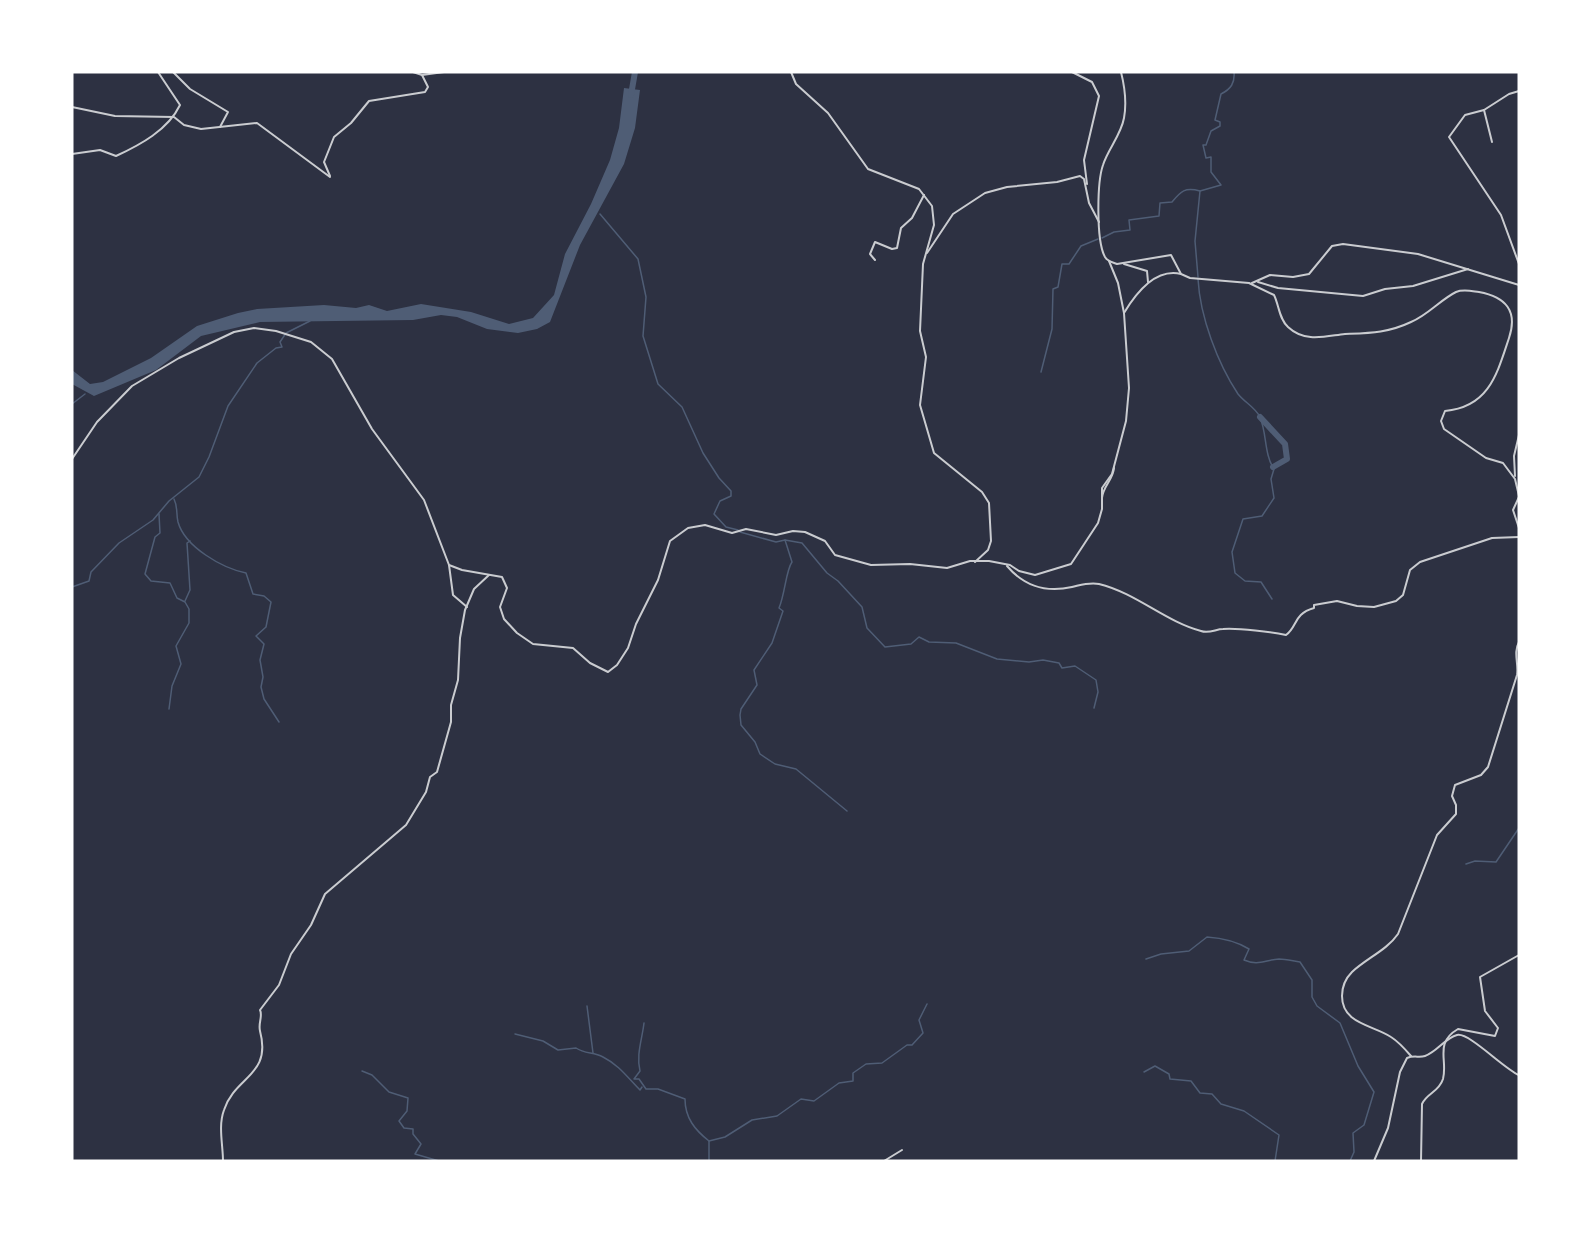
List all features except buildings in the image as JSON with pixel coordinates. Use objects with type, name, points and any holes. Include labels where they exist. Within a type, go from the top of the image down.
[{"type":"street","points":[[72,154],[100,150],[116,156],[139,145],[174,117],[180,105],[158,72]]},
{"type":"street","points":[[173,72],[190,89],[228,111],[220,127]]},
{"type":"street","points":[[413,72],[422,75],[444,72]]},
{"type":"street","points":[[791,72],[796,84],[828,113],[868,169],[912,185],[924,195],[934,213],[934,225],[925,255],[920,332],[926,356],[920,405],[934,453],[982,492],[989,502],[991,541],[988,550],[975,562]]},
{"type":"street","points":[[1072,72],[1092,82],[1099,96],[1084,160],[1088,181],[1086,187]]},
{"type":"street","points":[[449,565],[502,577],[506,583],[500,607],[504,619],[517,633],[533,644],[573,648],[590,663],[608,672],[617,665],[628,648],[636,624],[658,580],[670,541],[696,526],[715,526],[732,533],[746,529],[776,535],[794,531],[805,532],[825,541],[835,555],[871,565],[910,564],[947,568],[975,562],[1006,564],[1035,575],[1071,564],[1098,524],[1102,488],[1110,479],[1126,421],[1129,388],[1124,314],[1118,283],[1109,261],[1104,256],[1099,222],[1102,166],[1119,131],[1125,112],[1126,97],[1121,72]]},
{"type":"street","points":[[72,106],[115,116],[174,117],[184,125],[201,129],[257,123],[311,165],[331,177],[324,162],[334,137],[351,123],[369,101],[425,92],[428,87],[422,75]]},
{"type":"street","points":[[1519,91],[1509,94],[1484,110],[1465,115],[1449,137],[1501,215],[1519,264]]},
{"type":"street","points":[[1484,110],[1492,142]]},
{"type":"street","points":[[925,255],[953,214],[986,194],[1007,187],[1057,182],[1074,176],[1084,179],[1089,203],[1099,222]]},
{"type":"street","points":[[875,260],[870,254],[875,242],[892,249],[897,248],[901,228],[912,218],[924,195]]},
{"type":"street","points":[[1258,282],[1270,275],[1293,277],[1309,274],[1335,244],[1418,254],[1519,285]]},
{"type":"street","points":[[1516,258],[1519,250]]},
{"type":"street","points":[[1121,264],[1171,255],[1181,274]]},
{"type":"street","points":[[1109,261],[1147,271],[1148,284]]},
{"type":"street","points":[[1124,314],[1148,284],[1164,273],[1181,274],[1190,278],[1258,282],[1278,288],[1363,296],[1385,289],[1431,281],[1468,269]]},
{"type":"street","points":[[1249,283],[1274,295],[1281,317],[1289,328],[1305,336],[1317,338],[1386,332],[1424,315],[1457,292],[1467,290],[1502,299],[1509,305],[1513,320],[1498,373],[1472,405],[1445,411],[1441,422],[1444,429],[1486,458],[1503,463],[1515,479]]},
{"type":"street","points":[[72,459],[97,422],[132,386],[179,358],[234,332],[254,328],[311,342],[332,359],[372,429],[424,500],[449,565],[453,595],[466,607]]},
{"type":"street","points":[[1519,435],[1514,456],[1515,479],[1519,496],[1513,510],[1519,528]]},
{"type":"street","points":[[1006,564],[1017,576],[1038,588],[1051,590],[1088,583],[1101,584],[1137,599],[1185,627],[1202,632],[1223,629],[1278,632],[1286,635],[1290,633],[1295,619],[1314,608],[1314,605],[1337,601],[1374,607],[1396,601],[1403,595],[1410,570],[1420,562],[1492,538],[1519,537]]},
{"type":"street","points":[[223,1161],[221,1141],[224,1111],[228,1100],[249,1079],[263,1057],[260,1010],[279,985],[291,954],[311,925],[325,894],[406,825],[426,792],[430,777],[436,772],[451,722],[451,705],[458,680],[460,638],[466,607],[474,589],[489,575]]},
{"type":"street","points":[[1519,642],[1515,654],[1518,664],[1517,675],[1488,767],[1482,775],[1455,785],[1452,796],[1456,805],[1456,814],[1437,835],[1398,934],[1390,944],[1350,974],[1342,987],[1342,1005],[1349,1016],[1369,1028],[1390,1036],[1411,1056],[1422,1057],[1457,1035],[1465,1036],[1519,1075]]},
{"type":"street","points":[[1421,1161],[1422,1104],[1425,1097],[1439,1089],[1442,1081],[1441,1062],[1449,1034],[1458,1029],[1496,1036],[1498,1028],[1485,1011],[1480,977],[1519,955]]},
{"type":"street","points":[[1374,1161],[1388,1128],[1400,1072],[1407,1058],[1411,1056]]},
{"type":"street","points":[[884,1161],[902,1150]]},
{"type":"water","points":[[624,88],[640,90],[635,128],[624,164],[580,245],[550,322],[537,329],[518,333],[487,329],[457,317],[441,315],[413,320],[260,322],[201,336],[156,370],[94,396],[72,384],[72,370],[90,384],[103,382],[151,358],[197,326],[257,309],[324,305],[356,308],[369,305],[387,311],[421,304],[471,312],[509,324],[533,318],[554,295],[565,254],[591,204],[610,160],[619,128]]},
{"type":"waterway","points":[[631,95],[635,72]]},
{"type":"waterway","points":[[1198,277],[1195,241],[1200,191],[1221,185],[1211,172],[1211,157],[1206,158],[1203,145],[1206,145],[1211,131],[1220,126],[1220,122],[1215,120],[1221,94],[1232,85],[1234,72]]},
{"type":"waterway","points":[[1102,238],[1114,232],[1130,230],[1129,220],[1159,216],[1160,203],[1172,202],[1184,191],[1191,189],[1200,191]]},
{"type":"waterway","points":[[600,214],[638,259],[646,297],[643,336],[658,384],[682,407],[703,453],[719,478],[731,491],[731,496],[720,501],[714,514],[726,527],[738,530]]},
{"type":"waterway","points":[[1041,372],[1052,329],[1053,289],[1058,287],[1062,264],[1069,264],[1081,246],[1098,239]]},
{"type":"waterway","points":[[1198,279],[1202,309],[1211,340],[1238,394],[1260,417],[1274,469],[1271,479],[1274,498],[1262,516],[1243,519],[1232,552],[1235,573],[1245,581],[1261,582],[1272,599]]},
{"type":"waterway","points":[[72,587],[89,581],[91,572],[119,543],[153,520],[169,501],[199,477],[228,406],[257,363],[276,348],[282,347],[280,342],[286,333],[310,321]]},
{"type":"waterway","points":[[72,404],[85,394]]},
{"type":"waterway","points":[[1260,417],[1285,444],[1287,459],[1273,467]]},
{"type":"waterway","points":[[174,499],[178,522],[188,540],[216,561],[246,573],[253,594],[264,596],[271,602],[266,627],[256,636],[264,644],[260,660],[264,699],[279,722]]},
{"type":"waterway","points":[[159,514],[160,533],[155,537],[145,574],[151,581],[170,583],[177,598],[185,602],[189,609],[189,623],[176,646],[181,664],[172,686],[169,709]]},
{"type":"waterway","points":[[740,532],[776,542],[785,540],[792,562],[779,608],[783,611],[772,643],[754,670],[757,685],[741,709],[741,725],[755,742],[760,754],[775,764],[796,769],[847,811]]},
{"type":"waterway","points":[[785,540],[802,543],[827,573],[838,581],[862,607],[867,628],[885,647],[911,644],[919,637],[929,642],[956,643],[997,659],[1029,662],[1043,660],[1059,663],[1062,668],[1075,666],[1096,680],[1098,692],[1094,708]]},
{"type":"waterway","points":[[185,601],[190,590],[187,543],[190,541]]},
{"type":"waterway","points":[[1466,864],[1475,861],[1496,862],[1519,828]]},
{"type":"waterway","points":[[1146,959],[1161,954],[1189,951],[1207,937],[1229,940],[1249,949],[1244,960],[1249,962],[1258,963],[1279,959],[1300,962],[1312,980],[1312,997],[1317,1006],[1340,1023],[1358,1066],[1374,1092],[1364,1125],[1353,1133],[1354,1152],[1350,1161]]},
{"type":"waterway","points":[[709,1141],[725,1137],[752,1120],[777,1116],[801,1099],[814,1101],[839,1083],[853,1081],[853,1073],[866,1064],[882,1063],[907,1045],[912,1045],[923,1033],[919,1020],[927,1004]]},
{"type":"waterway","points":[[587,1006],[593,1053]]},
{"type":"waterway","points":[[644,1023],[639,1053],[640,1071],[634,1079],[639,1079],[646,1089],[658,1089],[685,1099],[685,1106],[692,1123],[709,1141],[709,1161]]},
{"type":"waterway","points":[[515,1034],[543,1041],[558,1050],[576,1048],[599,1055],[619,1068],[640,1090],[642,1087]]},
{"type":"waterway","points":[[1144,1072],[1155,1066],[1169,1074],[1170,1079],[1191,1081],[1200,1093],[1212,1094],[1221,1104],[1244,1111],[1279,1135],[1275,1161]]},
{"type":"waterway","points":[[362,1071],[372,1075],[389,1092],[408,1098],[407,1111],[399,1121],[404,1128],[413,1129],[413,1134],[421,1144],[415,1154],[439,1161]]}]
